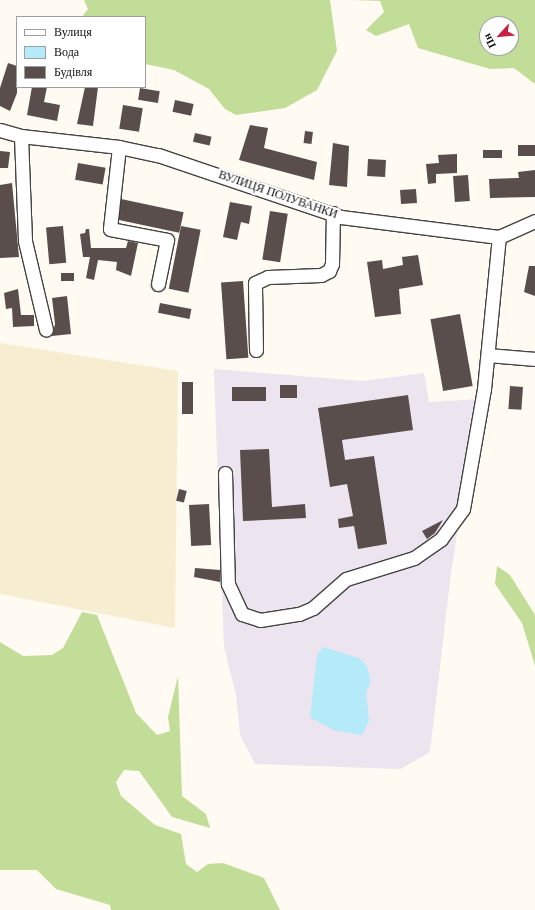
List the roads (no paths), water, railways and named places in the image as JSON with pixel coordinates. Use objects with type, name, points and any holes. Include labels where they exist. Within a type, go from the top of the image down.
[{"type":"street","name":"ВУЛИЦЯ ПОЛУВАНКИ","points":[[0,130],[21,136],[119,147],[158,155],[333,214],[499,237]]},
{"type":"street","points":[[21,136],[25,241],[46,330]]},
{"type":"street","points":[[119,147],[110,229],[166,240],[158,284]]},
{"type":"street","points":[[256,350],[255,283],[268,277],[321,275],[329,271],[332,264],[333,214]]},
{"type":"street","points":[[225,473],[228,584],[236,608],[242,614],[260,620],[300,614],[313,608],[346,579],[414,558],[441,539],[463,508],[488,355],[499,237],[535,221]]},
{"type":"street","points":[[488,355],[535,359]]},
{"type":"water","points":[[323,647],[359,658],[367,666],[371,682],[366,692],[369,721],[362,735],[333,730],[310,717],[317,655]]}]
